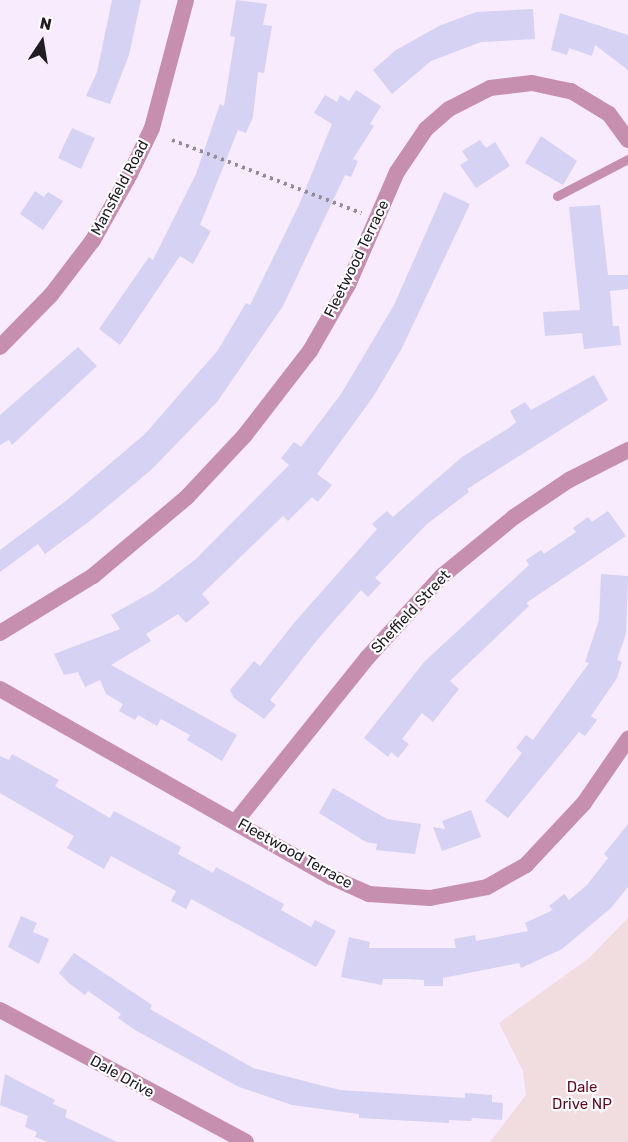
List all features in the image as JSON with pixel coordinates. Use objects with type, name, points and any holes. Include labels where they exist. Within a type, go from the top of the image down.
[{"type":"street","name":"Mansfield Road","points":[[0,346],[51,295],[79,259],[130,174],[152,128],[186,0]]},
{"type":"street","name":"Fleetwood Terrace","points":[[0,633],[93,576],[187,497],[245,435],[310,351],[348,285],[397,172],[426,129],[449,109],[490,88],[532,83],[571,91],[609,114],[628,140]]},
{"type":"street","name":"Sheffield Street","points":[[236,821],[367,658],[442,576],[560,486],[599,461],[628,450]]},
{"type":"street","name":"Fleetwood Terrace","points":[[0,689],[331,877],[369,894],[430,898],[487,887],[533,857],[584,803],[628,739]]},
{"type":"street","name":"Dale Drive","points":[[0,1010],[246,1142]]},
{"type":"lane","points":[[557,196],[628,159]]},
{"type":"path","points":[[172,140],[377,219]]},
{"type":"green space","name":"Dale Drive NP","points":[[628,918],[628,1142],[490,1142],[526,1095],[523,1071],[499,1023],[589,958]]},
{"type":"building","points":[[112,0],[141,0],[129,55],[110,104],[86,96],[97,72]]},
{"type":"building","points":[[236,0],[267,4],[263,25],[272,26],[264,73],[258,72],[253,117],[246,133],[238,130],[200,225],[211,231],[193,264],[180,256],[120,345],[99,329],[149,257],[153,260],[196,174],[220,104],[224,106],[235,37],[230,36]]},
{"type":"building","points":[[533,9],[535,39],[481,42],[431,61],[392,94],[373,70],[396,50],[439,26],[476,12]]},
{"type":"building","points":[[560,13],[628,35],[628,70],[595,45],[592,56],[569,48],[567,55],[551,50]]},
{"type":"building","points":[[356,90],[381,106],[370,124],[374,126],[353,159],[358,161],[351,177],[345,175],[283,306],[217,402],[151,470],[91,520],[45,554],[38,544],[0,572],[0,550],[67,500],[145,434],[218,350],[246,303],[250,305],[299,205],[332,124],[314,113],[325,95],[337,102],[340,95],[349,101]]},
{"type":"building","points":[[72,128],[95,138],[81,169],[58,158]]},
{"type":"building","points":[[541,136],[577,161],[563,185],[525,163]]},
{"type":"building","points":[[480,140],[486,148],[495,142],[510,166],[476,188],[460,165],[468,160],[462,151]]},
{"type":"building","points":[[35,191],[44,197],[48,192],[63,201],[43,230],[20,214]]},
{"type":"building","points":[[444,192],[470,204],[401,350],[373,397],[317,474],[332,485],[318,502],[312,497],[288,521],[283,516],[202,594],[210,603],[186,623],[178,614],[146,634],[151,641],[111,665],[237,735],[222,761],[187,740],[190,735],[161,719],[157,726],[138,715],[135,720],[119,711],[123,704],[106,694],[100,680],[85,687],[78,672],[64,675],[54,654],[120,629],[111,615],[154,591],[196,559],[289,465],[281,458],[294,442],[301,447],[341,394],[394,305]]},
{"type":"building","points":[[600,205],[608,275],[628,275],[628,289],[610,291],[613,326],[619,326],[621,345],[584,349],[582,333],[545,336],[543,312],[580,310],[569,207]]},
{"type":"building","points":[[78,347],[97,366],[12,445],[9,440],[0,445],[0,415]]},
{"type":"building","points":[[594,375],[608,400],[467,489],[469,492],[427,524],[375,578],[381,583],[368,597],[361,590],[318,639],[270,700],[276,705],[264,719],[234,698],[230,690],[254,661],[260,666],[294,623],[377,529],[372,524],[387,511],[393,517],[462,457],[509,428],[516,422],[510,411],[525,402],[531,410]]},
{"type":"building","points":[[608,511],[626,536],[526,603],[529,606],[450,681],[459,689],[433,722],[422,713],[402,739],[409,744],[398,758],[391,752],[388,757],[364,738],[424,662],[529,565],[526,560],[541,550],[544,554],[576,532],[573,528],[588,517],[592,522]]},
{"type":"building","points":[[601,574],[628,576],[626,634],[617,660],[622,662],[617,678],[591,716],[597,720],[585,736],[579,732],[508,818],[485,801],[522,753],[516,748],[526,735],[533,740],[589,663],[585,662],[599,620]]},
{"type":"building","points":[[12,754],[59,780],[55,786],[110,818],[114,811],[181,847],[178,854],[213,873],[216,867],[284,904],[281,910],[311,927],[315,920],[336,931],[316,967],[191,899],[186,909],[171,901],[176,891],[111,856],[104,869],[67,848],[74,836],[0,793],[0,756],[9,760]]},
{"type":"building","points":[[333,788],[387,819],[421,824],[415,854],[376,850],[377,844],[366,842],[319,813]]},
{"type":"building","points":[[471,810],[481,837],[442,851],[433,827],[445,829],[442,821]]},
{"type":"building","points":[[628,824],[628,887],[611,908],[562,949],[521,968],[519,963],[443,978],[443,986],[424,986],[424,980],[406,979],[383,979],[382,985],[341,977],[349,937],[370,942],[369,948],[456,948],[454,939],[475,935],[476,941],[528,931],[525,923],[553,910],[549,906],[564,894],[569,900],[587,885],[608,858],[604,854]]},
{"type":"building","points":[[21,916],[37,923],[33,932],[49,939],[39,964],[8,947]]},
{"type":"building","points":[[74,953],[152,1005],[150,1009],[253,1068],[340,1090],[465,1098],[465,1093],[492,1095],[492,1102],[503,1103],[502,1120],[472,1118],[471,1121],[449,1120],[449,1123],[359,1118],[359,1114],[292,1105],[239,1087],[135,1030],[118,1018],[121,1014],[88,991],[85,995],[70,984],[59,973]]},
{"type":"building","points":[[5,1074],[55,1100],[53,1104],[67,1110],[65,1117],[117,1142],[48,1142],[35,1137],[37,1132],[25,1127],[28,1116],[0,1105]]}]
